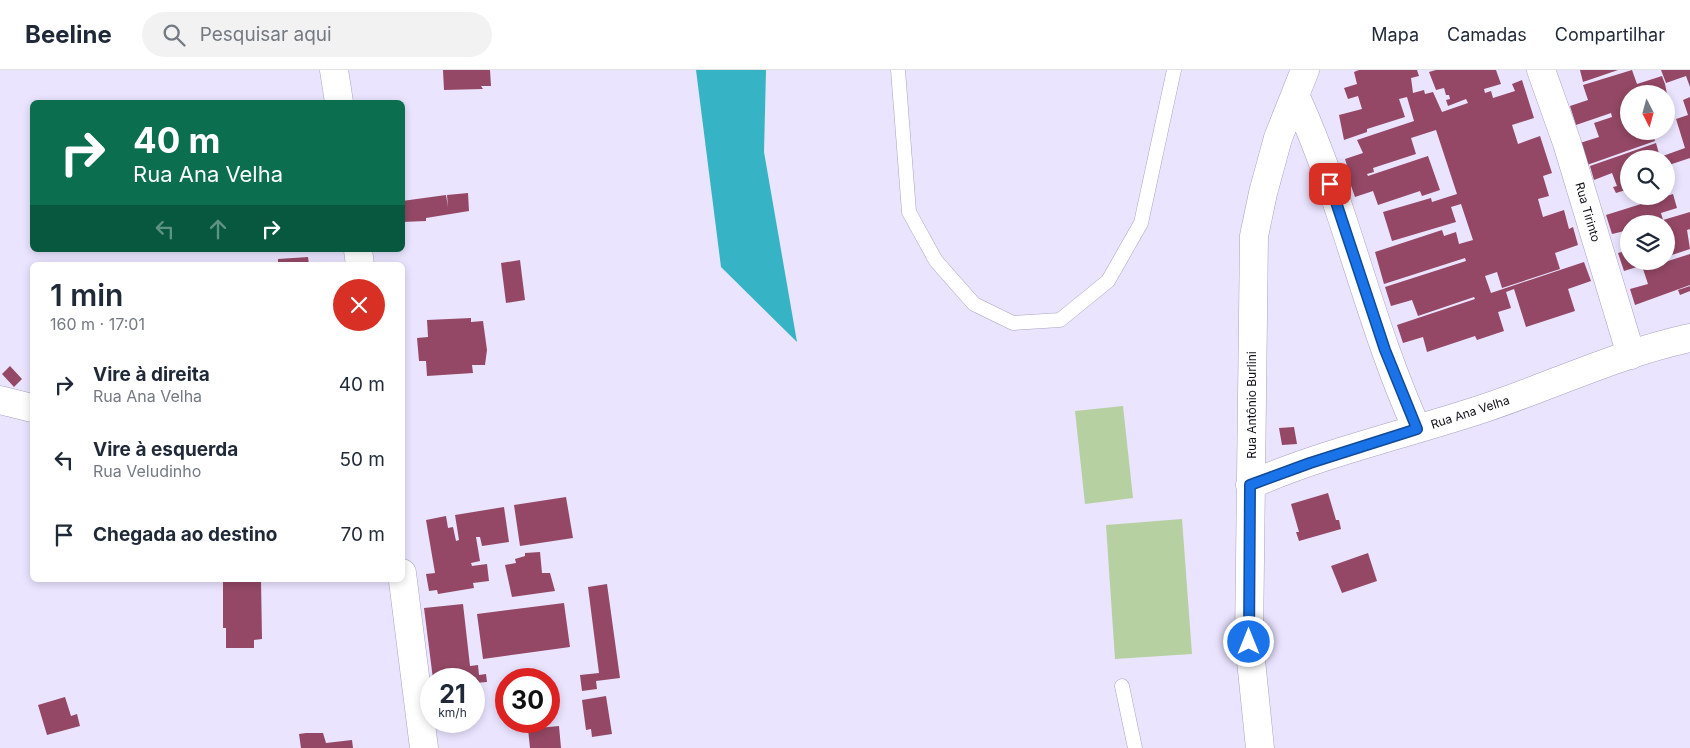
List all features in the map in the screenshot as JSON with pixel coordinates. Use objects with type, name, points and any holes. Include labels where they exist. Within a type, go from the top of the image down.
[{"type":"street","points":[[334,70],[338,100]]},
{"type":"street","name":"Rua Antônio Burlini","points":[[1260,748],[1249,642],[1254,236],[1278,138],[1296,97],[1305,70]]},
{"type":"street","name":"Rua Tirinto","points":[[1541,70],[1570,151],[1631,355]]},
{"type":"street","points":[[1296,97],[1312,132],[1385,350],[1417,429]]},
{"type":"street","name":"Rua Ana Velha","points":[[1250,485],[1310,463],[1540,389],[1631,355],[1690,338]]},
{"type":"street","points":[[0,400],[30,408]]},
{"type":"street","points":[[403,582],[424,748]]},
{"type":"lane","points":[[898,70],[909,212],[936,261],[974,304],[1013,323],[1060,320],[1108,281],[1141,223],[1174,70]]},
{"type":"lane","points":[[1122,686],[1135,748]]},
{"type":"green space","points":[[1123,406],[1133,498],[1085,504],[1075,411]]},
{"type":"green space","points":[[1182,519],[1192,654],[1115,659],[1106,525]]},
{"type":"water","points":[[696,70],[766,70],[764,152],[797,342],[721,267]]},
{"type":"building","points":[[443,70],[490,70],[491,86],[481,86],[483,89],[444,90]]},
{"type":"building","points":[[1359,70],[1417,70],[1419,76],[1411,78],[1413,93],[1424,90],[1425,94],[1433,92],[1442,112],[1468,103],[1466,99],[1448,106],[1446,100],[1450,99],[1449,95],[1446,95],[1444,88],[1436,90],[1429,72],[1436,70],[1496,70],[1501,84],[1484,89],[1485,93],[1491,91],[1493,98],[1515,91],[1512,84],[1522,80],[1534,118],[1512,125],[1518,144],[1540,136],[1552,173],[1543,176],[1549,196],[1538,199],[1543,217],[1564,210],[1569,229],[1573,227],[1578,245],[1555,253],[1560,269],[1502,288],[1497,272],[1485,276],[1491,293],[1584,262],[1591,281],[1568,289],[1575,311],[1526,327],[1514,289],[1506,292],[1511,308],[1498,312],[1504,331],[1477,340],[1475,336],[1427,352],[1423,337],[1403,343],[1397,325],[1475,299],[1474,297],[1418,316],[1412,300],[1391,306],[1385,287],[1466,261],[1465,258],[1384,284],[1375,252],[1442,230],[1444,236],[1456,232],[1459,244],[1473,240],[1461,204],[1451,207],[1456,222],[1392,241],[1383,212],[1431,198],[1432,202],[1457,194],[1436,130],[1411,138],[1416,154],[1373,168],[1374,172],[1367,174],[1368,176],[1428,156],[1440,190],[1422,196],[1420,191],[1378,205],[1373,191],[1355,197],[1345,159],[1363,153],[1357,140],[1414,121],[1407,97],[1399,99],[1405,117],[1367,129],[1367,132],[1344,140],[1339,115],[1362,109],[1358,96],[1348,99],[1344,88],[1357,84],[1354,72]]},
{"type":"building","points":[[1580,70],[1618,70],[1583,82]]},
{"type":"building","points":[[1632,70],[1637,84],[1662,76],[1665,85],[1620,85],[1620,140],[1655,141],[1630,150],[1620,150],[1620,153],[1587,165],[1580,143],[1599,137],[1594,123],[1612,117],[1611,113],[1576,125],[1570,106],[1588,100],[1583,85]]},
{"type":"building","points":[[1661,70],[1690,70],[1690,87],[1686,76],[1666,83]]},
{"type":"building","points":[[1690,97],[1690,158],[1675,163],[1675,152],[1685,148],[1676,119],[1688,115],[1683,100]]},
{"type":"building","points":[[1656,143],[1658,150],[1636,150]]},
{"type":"building","points":[[1620,156],[1620,192],[1616,193],[1613,187],[1617,186],[1612,173],[1594,180],[1590,166]]},
{"type":"building","points":[[468,193],[469,211],[426,218],[426,221],[405,222],[405,201],[446,195],[448,207],[447,195]]},
{"type":"building","points":[[1675,201],[1677,208],[1661,213],[1662,215],[1620,215],[1620,232],[1612,234],[1606,215],[1638,205],[1675,205]]},
{"type":"building","points":[[1690,212],[1690,229],[1687,230],[1690,249],[1675,254],[1675,216]]},
{"type":"building","points":[[1690,254],[1690,285],[1635,305],[1630,289],[1648,284],[1643,270],[1675,270],[1675,259]]},
{"type":"building","points":[[308,257],[309,262],[278,262],[278,259]]},
{"type":"building","points":[[520,260],[525,300],[506,303],[501,263]]},
{"type":"building","points":[[1690,286],[1690,291],[1680,295],[1678,290]]},
{"type":"building","points":[[471,318],[471,322],[483,321],[487,350],[485,365],[472,365],[473,373],[427,376],[426,361],[419,361],[417,338],[428,337],[427,320]]},
{"type":"building","points":[[10,366],[22,379],[14,387],[2,374]]},
{"type":"building","points":[[1294,427],[1297,444],[1282,445],[1279,428]]},
{"type":"building","points":[[1328,493],[1336,520],[1339,520],[1341,529],[1299,541],[1296,532],[1299,532],[1291,504]]},
{"type":"building","points":[[566,497],[573,538],[520,546],[514,505]]},
{"type":"building","points":[[504,507],[509,542],[482,546],[480,537],[476,537],[480,561],[471,563],[472,566],[487,564],[489,581],[473,583],[474,588],[438,594],[437,590],[429,591],[426,574],[435,573],[426,520],[446,516],[448,528],[453,527],[456,541],[459,540],[455,515]]},
{"type":"building","points":[[540,552],[542,573],[550,573],[555,591],[512,597],[505,565],[516,563],[515,559],[525,556],[525,553]]},
{"type":"building","points":[[1368,553],[1377,581],[1342,593],[1331,566]]},
{"type":"building","points":[[223,582],[261,582],[262,639],[254,640],[254,648],[226,648],[226,628],[223,628]]},
{"type":"building","points":[[607,584],[620,678],[596,681],[597,689],[582,691],[580,675],[599,673],[588,587]]},
{"type":"building","points":[[564,603],[570,647],[483,659],[477,614]]},
{"type":"building","points":[[463,604],[470,666],[478,665],[478,668],[432,668],[424,608]]},
{"type":"building","points":[[606,696],[612,734],[592,737],[591,729],[586,730],[582,700]]},
{"type":"building","points":[[65,697],[71,716],[77,714],[80,726],[47,735],[38,705]]},
{"type":"building","points":[[323,733],[326,743],[352,740],[353,748],[301,748],[299,734]]},
{"type":"building","points":[[528,733],[560,733],[561,748],[530,748]]},
{"type":"route","points":[[1249,642],[1250,485],[1273,475],[1417,429],[1404,401],[1385,350],[1330,184]]}]
